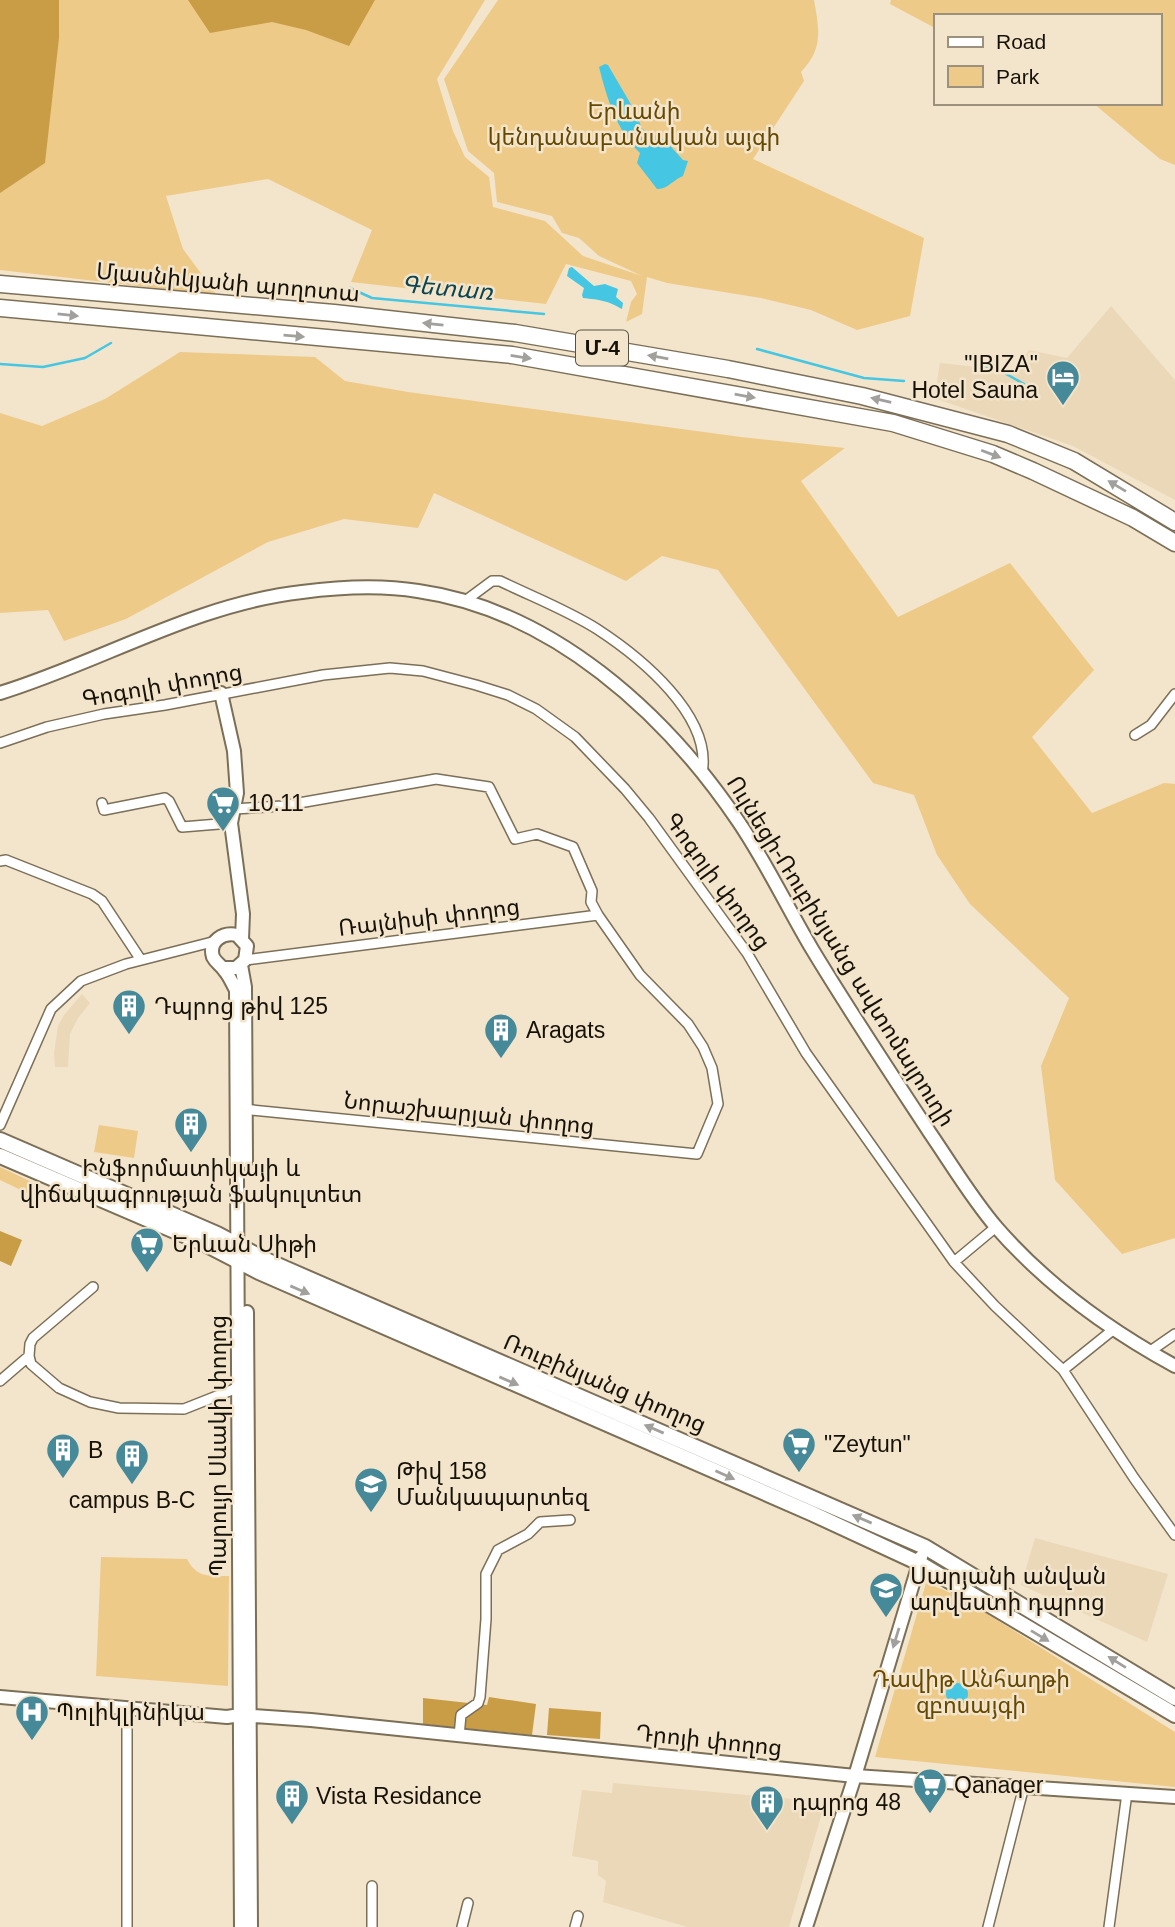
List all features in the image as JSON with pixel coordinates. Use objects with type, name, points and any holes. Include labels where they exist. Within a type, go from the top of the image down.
[{"type":"highway","name":"Մյասնիկյանի պողոտա","points":[[0,284],[334,313],[515,333],[727,369],[862,396],[1008,434],[1074,461],[1175,522]]},
{"type":"highway","name":"Մյասնիկյանի պողոտա","points":[[0,308],[512,355],[892,423],[993,454],[1133,517],[1175,543]]},
{"type":"main road","name":"Ռուբինյանց փողոց","points":[[0,1140],[217,1234],[242,1256],[919,1563],[1175,1715]]},
{"type":"main road","name":"Ռուբինյանց փողոց","points":[[0,1156],[925,1546],[1175,1698]]},
{"type":"street","points":[[465,601],[492,581],[500,581],[595,628],[632,654],[671,692],[692,720],[702,741],[705,759],[702,773]]},
{"type":"street","name":"Ուլնեցի-Ռուբինյանց ավտոմայրուղի","points":[[0,693],[214,611],[253,600],[302,592],[388,588],[421,591],[465,601],[534,629],[574,653],[636,703],[702,773],[752,842],[850,1011],[964,1184],[996,1227],[1053,1283],[1114,1329],[1175,1366]]},
{"type":"street","name":"Գոգոլի փողոց","points":[[0,743],[47,727],[104,714],[323,675],[390,668],[423,671],[508,695],[536,709],[575,737],[649,818],[747,953],[806,1053],[954,1262],[995,1306],[1063,1370],[1175,1535]]},
{"type":"street","points":[[221,693],[233,751],[237,793],[231,823],[243,920],[241,950],[236,968],[223,968]]},
{"type":"street","points":[[1135,735],[1151,725],[1175,694]]},
{"type":"street","points":[[234,810],[282,806],[436,779],[489,787],[515,839],[537,834],[573,847],[592,891],[591,902],[598,915]]},
{"type":"street","points":[[102,803],[104,810],[165,798],[182,827],[231,823]]},
{"type":"street","points":[[0,861],[6,860],[92,894],[102,901],[141,960]]},
{"type":"street","name":"Ռայնիսի փողոց","points":[[241,950],[265,957],[598,915]]},
{"type":"street","name":"Նորաշխարյան փողոց","points":[[241,1109],[697,1154],[718,1104],[712,1068],[703,1047],[688,1024],[640,975],[598,915]]},
{"type":"street","points":[[0,1125],[51,1009],[81,981],[141,960],[216,941],[223,936],[241,950]]},
{"type":"street","points":[[190,948],[212,954],[216,941]]},
{"type":"street","name":"Պարույր Սևակի փողոց","points":[[241,950],[245,987],[241,1109]]},
{"type":"street","name":"Պարույր Սևակի փողոց","points":[[212,954],[236,990],[241,1109],[245,1715],[241,1927]]},
{"type":"street","points":[[954,1262],[996,1227]]},
{"type":"street","name":"Պարույր Սևակի փողոց","points":[[242,1256],[239,1386],[251,1927]]},
{"type":"street","points":[[93,1287],[33,1338],[30,1344],[31,1364],[59,1388],[90,1402],[119,1408],[184,1409],[239,1386]]},
{"type":"street","points":[[1063,1370],[1114,1329]]},
{"type":"street","points":[[1149,1352],[1175,1334]]},
{"type":"street","points":[[0,1381],[29,1356]]},
{"type":"street","points":[[458,1736],[461,1715],[478,1703],[480,1697],[486,1619],[486,1574],[498,1550],[528,1534],[540,1522],[570,1520]]},
{"type":"street","points":[[806,1927],[925,1546]]},
{"type":"street","name":"Դրոյի փողոց","points":[[0,1692],[228,1710],[245,1715]]},
{"type":"street","name":"Դրոյի փողոց","points":[[0,1698],[227,1717],[245,1715],[311,1720],[855,1776],[1175,1797]]},
{"type":"street","points":[[127,1709],[127,1927]]},
{"type":"street","points":[[988,1927],[1024,1786]]},
{"type":"street","points":[[1110,1927],[1127,1793]]},
{"type":"street","points":[[372,1886],[372,1927]]},
{"type":"street","points":[[462,1927],[468,1903]]},
{"type":"street","points":[[576,1927],[578,1916]]},
{"type":"shaded area","points":[[0,0],[59,0],[59,38],[45,163],[0,193]]},
{"type":"shaded area","points":[[188,0],[375,0],[349,46],[306,30],[272,22],[210,33]]},
{"type":"shaded area","points":[[1111,306],[1175,380],[1175,500],[1073,446],[934,398],[940,363],[1015,371],[1029,350],[1067,358]]},
{"type":"shaded area","points":[[82,994],[90,1003],[70,1034],[68,1067],[55,1067],[58,1026]]},
{"type":"shaded area","points":[[0,1231],[22,1240],[11,1266],[0,1261]]},
{"type":"shaded area","points":[[1035,1538],[1168,1574],[1147,1642],[1021,1585]]},
{"type":"shaded area","points":[[489,1697],[536,1704],[532,1735],[423,1724],[423,1698],[487,1705]]},
{"type":"shaded area","points":[[549,1708],[601,1712],[600,1739],[547,1735]]},
{"type":"shaded area","points":[[613,1783],[825,1802],[789,1927],[687,1927],[603,1902],[606,1881],[598,1875],[598,1861],[572,1856],[582,1790],[612,1793]]},
{"type":"green space","name":"Երևանի կենդանաբանական այգի","points":[[0,0],[485,0],[437,79],[453,131],[465,157],[489,177],[493,207],[545,221],[583,256],[642,276],[599,256],[579,238],[562,233],[552,216],[497,202],[494,173],[468,151],[444,79],[498,0],[814,0],[818,38],[813,55],[801,72],[804,81],[753,159],[924,238],[910,316],[857,330],[811,310],[647,277],[642,314],[626,322],[631,302],[637,294],[631,281],[566,264],[546,304],[351,282],[372,230],[268,179],[166,196],[183,249],[217,295],[0,270]]},
{"type":"green space","points":[[891,0],[1175,0],[1175,165],[1160,159],[1095,105],[1161,105],[1161,14],[934,14],[934,27],[890,4]]},
{"type":"green space","points":[[180,352],[315,357],[345,381],[408,392],[741,437],[845,448],[801,481],[898,617],[1010,563],[1094,670],[1032,737],[1092,813],[1164,783],[1175,784],[1175,1238],[1122,1254],[1055,1180],[1041,1066],[1069,998],[970,904],[937,855],[914,795],[873,783],[718,570],[662,556],[626,581],[434,493],[418,528],[344,519],[268,542],[126,619],[64,641],[48,610],[0,613],[0,413],[42,426],[105,399]]},
{"type":"green space","points":[[99,1125],[138,1131],[134,1158],[94,1152]]},
{"type":"green space","points":[[0,1167],[32,1182],[27,1193],[0,1180]]},
{"type":"green space","points":[[101,1557],[187,1559],[199,1573],[229,1576],[228,1686],[96,1676]]},
{"type":"green space","name":"Դավիթ Անհաղթի զբոսայգի","points":[[926,1583],[959,1596],[1175,1732],[1175,1787],[875,1757]]},
{"type":"water","points":[[605,64],[636,113],[642,129],[665,140],[683,160],[688,161],[683,176],[664,188],[657,189],[637,163],[640,153],[619,124],[605,90],[599,67]]},
{"type":"water","points":[[572,267],[594,286],[605,284],[618,289],[616,297],[623,303],[622,309],[603,301],[583,298],[584,288],[567,276],[569,268]]},
{"type":"water","points":[[957,1683],[965,1686],[968,1694],[965,1702],[957,1705],[949,1702],[946,1694],[949,1686]]},
{"type":"waterway","name":"Գետառ","points":[[350,288],[372,298],[544,314]]},
{"type":"waterway","name":"Գետառ","points":[[0,364],[43,367],[85,358],[111,343]]},
{"type":"waterway","name":"Գետառ","points":[[757,349],[864,378],[904,381]]},
{"type":"waterway","name":"Գետառ","points":[[978,366],[1001,371],[1024,384]]},
{"type":"place","name":"\"IBIZA\" Hotel Sauna","points":[[1063,407]]},
{"type":"place","name":"10.11","points":[[223,833]]},
{"type":"place","name":"Դպրոց թիվ 125","points":[[129,1036]]},
{"type":"place","name":"Aragats","points":[[501,1060]]},
{"type":"place","name":"Ինֆորմատիկայի և վիճակագրության ֆակուլտետ","points":[[191,1154]]},
{"type":"place","name":"Երևան Սիթի","points":[[147,1274]]},
{"type":"place","name":"\"Zeytun\"","points":[[799,1474]]},
{"type":"place","name":"B","points":[[63,1480]]},
{"type":"place","name":"campus B-C","points":[[132,1486]]},
{"type":"place","name":"Թիվ 158 Մանկապարտեզ","points":[[371,1514]]},
{"type":"place","name":"Սարյանի անվան արվեստի դպրոց","points":[[886,1619]]},
{"type":"place","name":"Պոլիկլինիկա","points":[[32,1742]]},
{"type":"place","name":"Qanaqer","points":[[930,1815]]},
{"type":"place","name":"Vista Residance","points":[[292,1826]]},
{"type":"place","name":"դպրոց 48","points":[[767,1832]]}]
